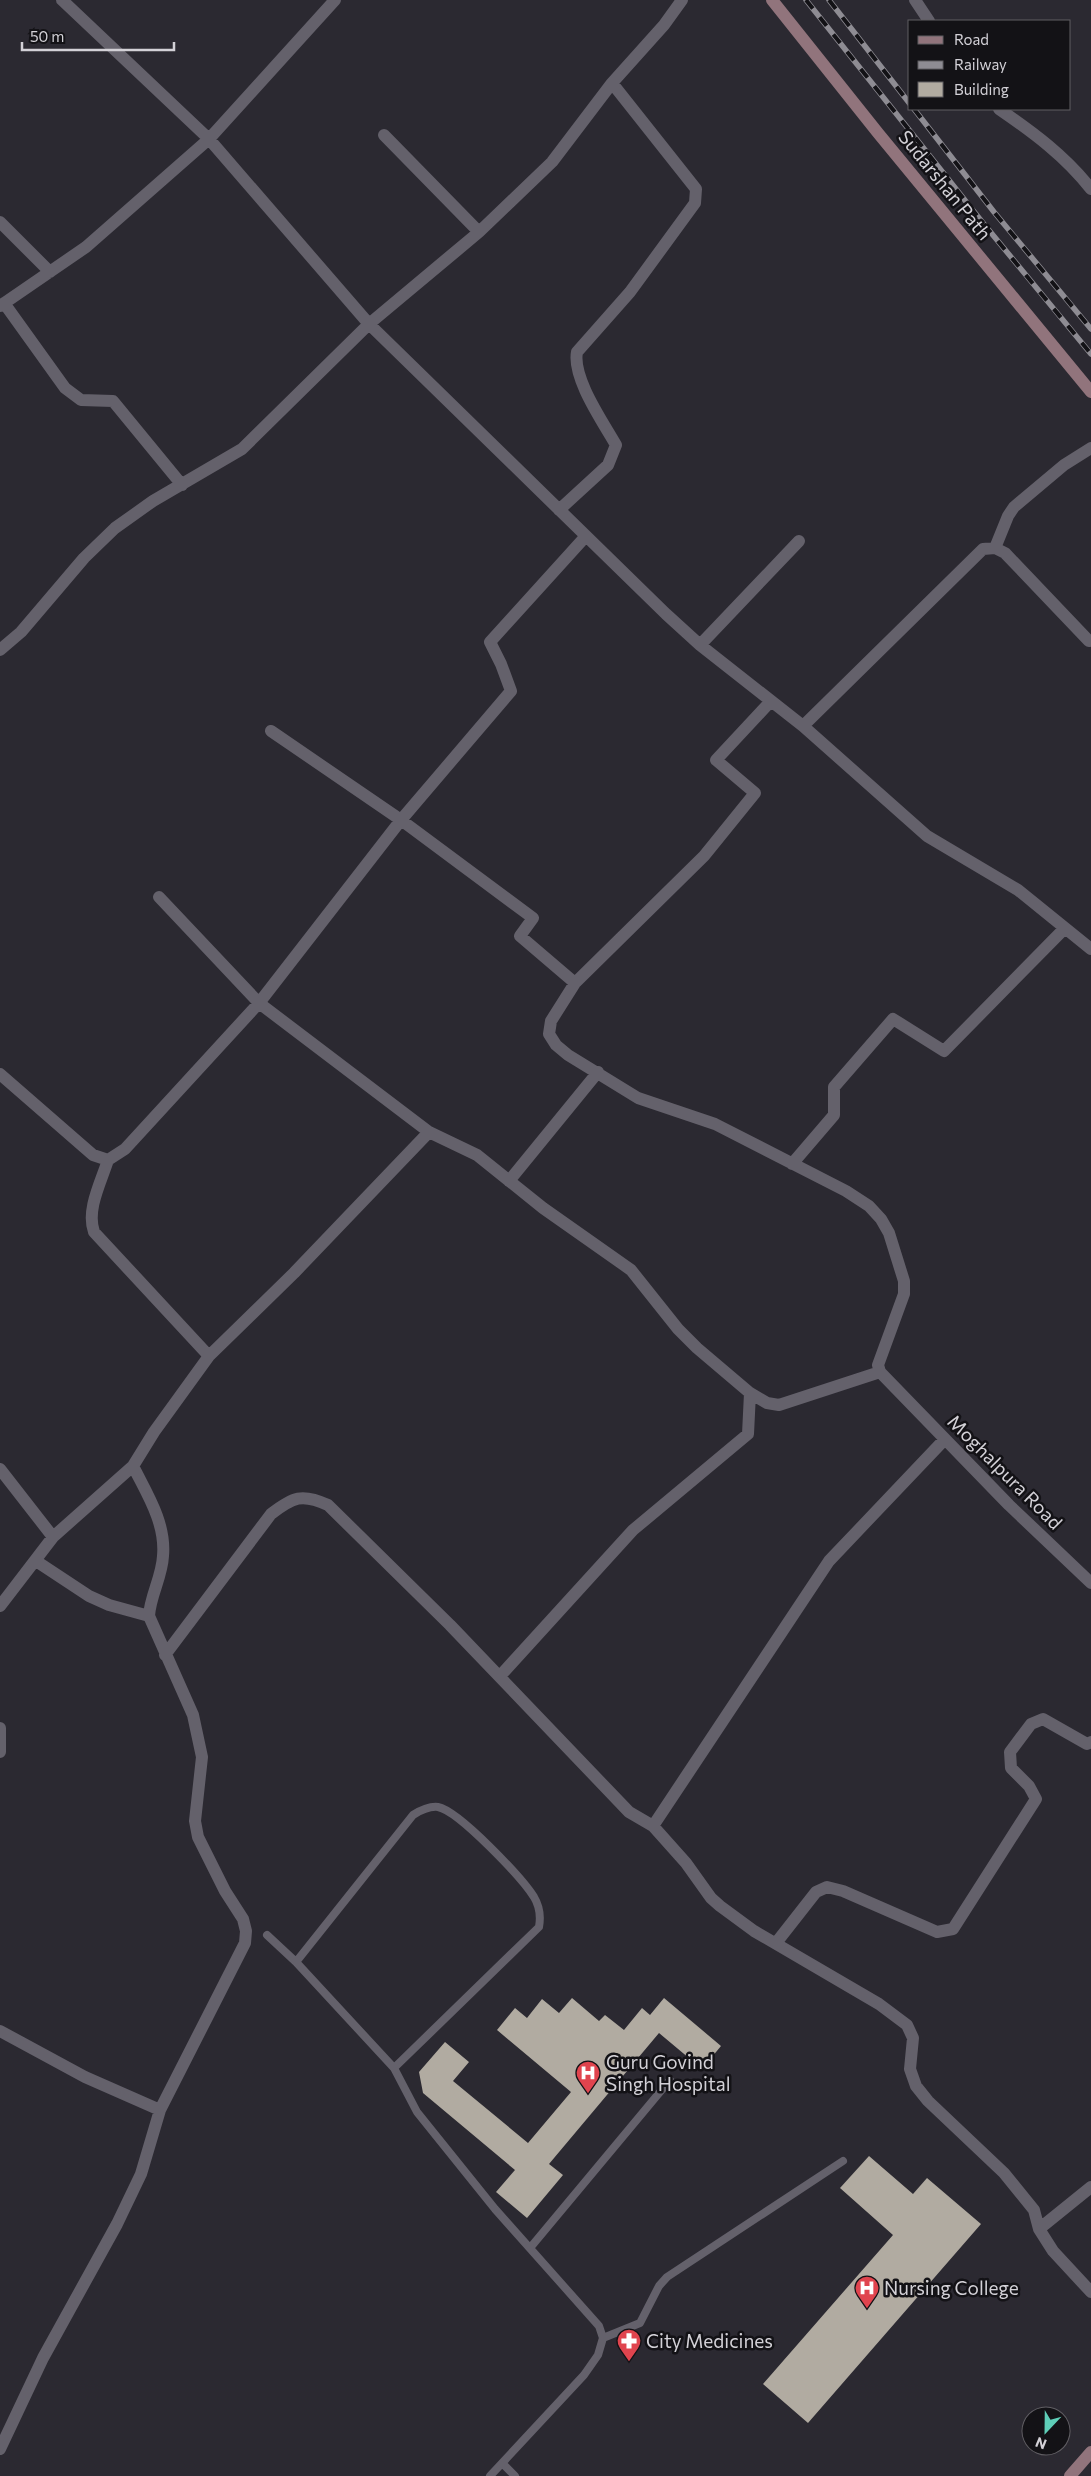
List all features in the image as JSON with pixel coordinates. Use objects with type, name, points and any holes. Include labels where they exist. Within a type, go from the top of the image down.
[{"type":"main road","name":"Sudarshan Path","points":[[772,0],[878,133],[1091,392]]},
{"type":"main road","points":[[1070,2476],[1091,2452]]},
{"type":"street","points":[[62,0],[209,139],[369,324],[700,645],[803,726],[927,836],[1018,890],[1091,949]]},
{"type":"street","points":[[182,485],[113,401],[81,400],[65,388],[2,305],[86,247],[209,139],[335,0]]},
{"type":"street","points":[[0,650],[21,632],[84,558],[114,528],[153,501],[242,449],[369,324],[480,232],[552,162],[612,83],[664,25],[682,0]]},
{"type":"street","points":[[915,0],[928,20]]},
{"type":"street","points":[[559,510],[608,464],[616,444],[586,391],[576,359],[577,352],[630,292],[695,203],[696,189],[612,83]]},
{"type":"street","points":[[1000,110],[1044,140],[1063,157],[1091,189]]},
{"type":"street","points":[[384,135],[480,232]]},
{"type":"street","points":[[0,222],[50,272]]},
{"type":"street","points":[[995,548],[1008,516],[1014,507],[1064,465],[1091,448]]},
{"type":"street","points":[[209,1356],[94,1232],[90,1222],[92,1209],[108,1160],[125,1149],[259,1003],[401,820],[511,690],[490,642],[586,536]]},
{"type":"street","points":[[700,645],[799,541]]},
{"type":"street","points":[[803,726],[983,549],[995,548],[1005,553],[1089,641]]},
{"type":"street","points":[[159,897],[259,1003],[429,1132],[477,1155],[543,1208],[631,1270],[696,1348],[750,1393],[767,1403],[779,1406],[880,1372],[878,1365],[882,1351],[904,1294],[904,1281],[889,1233],[881,1219],[869,1206],[846,1191],[715,1124],[638,1098],[568,1055],[556,1045],[549,1034],[550,1021],[574,983],[704,856],[755,793],[716,760],[770,701]]},
{"type":"street","points":[[271,731],[401,820],[533,918],[520,936],[574,983]]},
{"type":"street","points":[[792,1164],[834,1115],[834,1087],[893,1019],[944,1051],[1065,928]]},
{"type":"street","points":[[509,1181],[598,1072]]},
{"type":"street","points":[[0,1074],[92,1155],[108,1160]]},
{"type":"street","points":[[0,1606],[53,1537],[133,1466],[209,1356],[294,1273],[429,1132]]},
{"type":"street","name":"Moghalpura Road","points":[[880,1372],[1009,1505],[1091,1582]]},
{"type":"street","points":[[500,1676],[633,1530],[748,1434],[750,1393]]},
{"type":"street","points":[[654,1826],[829,1561],[945,1439]]},
{"type":"street","points":[[0,2449],[43,2358],[117,2224],[141,2174],[160,2110],[245,1943],[246,1931],[243,1919],[225,1891],[198,1837],[195,1821],[202,1757],[193,1715],[149,1616],[150,1605],[164,1557],[162,1532],[156,1511],[133,1466]]},
{"type":"street","points":[[0,1470],[53,1537]]},
{"type":"street","points":[[165,1655],[271,1514],[286,1503],[300,1497],[315,1499],[328,1505],[500,1676],[629,1812],[654,1826],[686,1863],[711,1898],[754,1931],[879,2004],[907,2025],[913,2038],[910,2069],[916,2086],[928,2101],[1004,2173],[1034,2210],[1039,2229],[1053,2251],[1091,2292]]},
{"type":"street","points":[[36,1560],[88,1596],[109,1605],[149,1616]]},
{"type":"street","points":[[776,1943],[816,1892],[827,1887],[843,1891],[938,1932],[953,1929],[1036,1799],[1030,1786],[1011,1768],[1010,1752],[1031,1724],[1043,1719],[1074,1739],[1086,1744],[1091,1742]]},
{"type":"street","points":[[0,1728],[2,1731],[0,1752]]},
{"type":"street","points":[[0,2031],[85,2077],[160,2110]]},
{"type":"street","points":[[1039,2229],[1091,2187]]},
{"type":"lane","points":[[296,1962],[413,1816],[423,1808],[438,1807],[454,1813],[474,1831],[534,1897],[541,1913],[539,1926],[394,2068]]},
{"type":"lane","points":[[268,1935],[296,1962],[394,2068],[417,2112],[495,2209],[593,2318],[603,2338],[598,2355],[584,2375],[490,2476]]},
{"type":"lane","points":[[530,2248],[670,2080]]},
{"type":"lane","points":[[603,2338],[640,2323],[659,2286],[667,2277],[843,2161]]},
{"type":"lane","points":[[502,2463],[515,2476]]},
{"type":"building","points":[[572,1998],[599,2021],[605,2015],[624,2030],[642,2008],[650,2015],[664,1998],[721,2046],[702,2069],[659,2033],[549,2164],[563,2175],[527,2218],[496,2192],[515,2170],[423,2093],[419,2072],[445,2042],[469,2062],[453,2081],[528,2143],[571,2092],[497,2030],[515,2008],[527,2018],[542,1999],[559,2013]]},
{"type":"building","name":"Nursing College","points":[[869,2156],[913,2194],[927,2178],[981,2224],[808,2423],[763,2384],[893,2235],[840,2188]]},
{"type":"railway","points":[[806,0],[983,223],[1091,354]]},
{"type":"railway","points":[[829,0],[908,101]]},
{"type":"railway","points":[[915,110],[994,212],[1091,329]]},
{"type":"place","name":"Guru Govind Singh Hospital","points":[[588,2094]]},
{"type":"place","name":"Nursing College","points":[[867,2309]]},
{"type":"place","name":"City Medicines","points":[[629,2362]]}]
